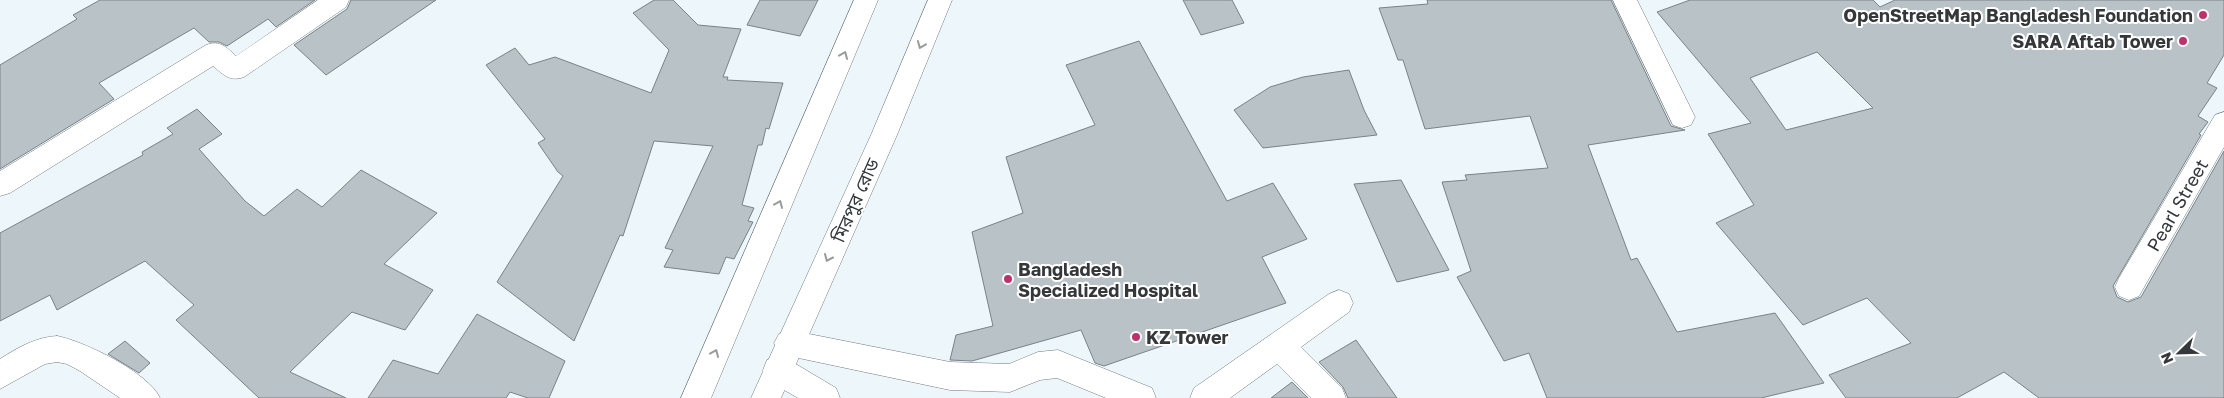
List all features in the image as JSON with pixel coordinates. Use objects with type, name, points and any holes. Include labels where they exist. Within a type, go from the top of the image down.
[{"type":"main road","points":[[0,185],[216,52],[235,70],[337,0]]},
{"type":"main road","points":[[696,398],[866,0]]},
{"type":"main road","name":"মিরপুর রোড","points":[[766,398],[789,343],[884,136],[940,0]]},
{"type":"main road","points":[[1626,0],[1682,116]]},
{"type":"main road","name":"Pearl Street","points":[[2129,286],[2224,123]]},
{"type":"main road","points":[[1205,398],[1339,303]]},
{"type":"main road","points":[[789,343],[950,376],[1010,378],[1038,366],[1058,364],[1141,398]]},
{"type":"main road","points":[[1279,345],[1331,398]]},
{"type":"main road","points":[[0,375],[40,352],[56,349],[89,360],[145,398]]},
{"type":"main road","points":[[778,370],[824,398]]},
{"type":"building","points":[[100,0],[315,0],[276,27],[268,19],[227,46],[219,42],[209,42],[194,28],[99,83],[114,99],[0,169],[0,65],[77,19],[73,15]]},
{"type":"building","points":[[351,0],[436,0],[326,75],[294,45],[347,9]]},
{"type":"building","points":[[654,0],[673,0],[698,25],[741,29],[723,77],[728,77],[727,80],[783,83],[769,129],[766,128],[762,145],[758,145],[742,205],[754,208],[748,221],[753,222],[734,259],[726,257],[719,274],[664,267],[673,250],[665,248],[713,146],[654,141],[623,236],[620,235],[574,341],[497,282],[563,176],[558,172],[538,143],[545,139],[486,65],[515,48],[529,65],[555,57],[651,93],[669,50],[633,13]]},
{"type":"building","points":[[760,0],[818,0],[800,36],[747,25]]},
{"type":"building","points":[[1183,0],[1232,0],[1244,23],[1201,35]]},
{"type":"building","points":[[1427,0],[1611,0],[1671,126],[1685,130],[1588,145],[1631,260],[1637,258],[1677,332],[1775,313],[1824,383],[1761,398],[1547,398],[1529,353],[1504,361],[1457,277],[1471,271],[1442,182],[1467,180],[1465,175],[1548,168],[1530,116],[1425,129],[1403,60],[1398,60],[1379,8],[1428,4]]},
{"type":"building","points":[[1690,0],[1873,0],[1880,7],[1895,0],[2224,0],[2224,55],[2207,83],[2217,88],[2198,116],[2208,122],[2199,134],[2201,135],[2113,286],[2117,297],[2128,302],[2141,297],[2224,151],[2224,398],[2039,398],[2004,372],[1957,398],[1846,398],[1829,375],[1911,343],[1867,298],[1803,325],[1716,223],[1754,205],[1708,134],[1751,123],[1657,12]],"holes":[[[1817,52],[1873,108],[1786,130],[1750,78]]]},
{"type":"building","points":[[1139,41],[1227,201],[1273,183],[1307,239],[1262,257],[1286,303],[1104,366],[1095,363],[1081,330],[972,361],[950,360],[956,335],[993,326],[972,232],[1023,213],[1006,157],[1095,125],[1066,65]]},
{"type":"building","points":[[1349,70],[1364,110],[1377,135],[1263,148],[1234,110],[1270,87],[1303,77]]},
{"type":"building","points":[[197,109],[222,134],[199,149],[245,201],[264,216],[297,189],[322,207],[361,170],[437,213],[384,264],[433,290],[405,330],[352,312],[290,372],[346,398],[259,398],[176,320],[194,305],[145,261],[57,310],[50,295],[0,321],[0,233],[143,155],[142,152],[173,134],[167,128]]},
{"type":"building","points":[[1401,180],[1449,270],[1397,282],[1354,184]]},
{"type":"building","points":[[477,314],[565,361],[549,398],[528,398],[510,392],[506,398],[368,398],[393,360],[438,374]]},
{"type":"building","points":[[1356,340],[1397,398],[1348,398],[1343,387],[1319,362]]},
{"type":"building","points":[[125,341],[150,363],[139,373],[108,354]]},
{"type":"building","points":[[1292,382],[1308,398],[1271,398]]},
{"type":"place","name":"OpenStreetMap Bangladesh Foundation","points":[[2203,15]]},
{"type":"place","name":"SARA Aftab Tower","points":[[2183,41]]},
{"type":"place","name":"Bangladesh Specialized Hospital","points":[[1008,279]]},
{"type":"place","name":"KZ Tower","points":[[1136,337]]}]
